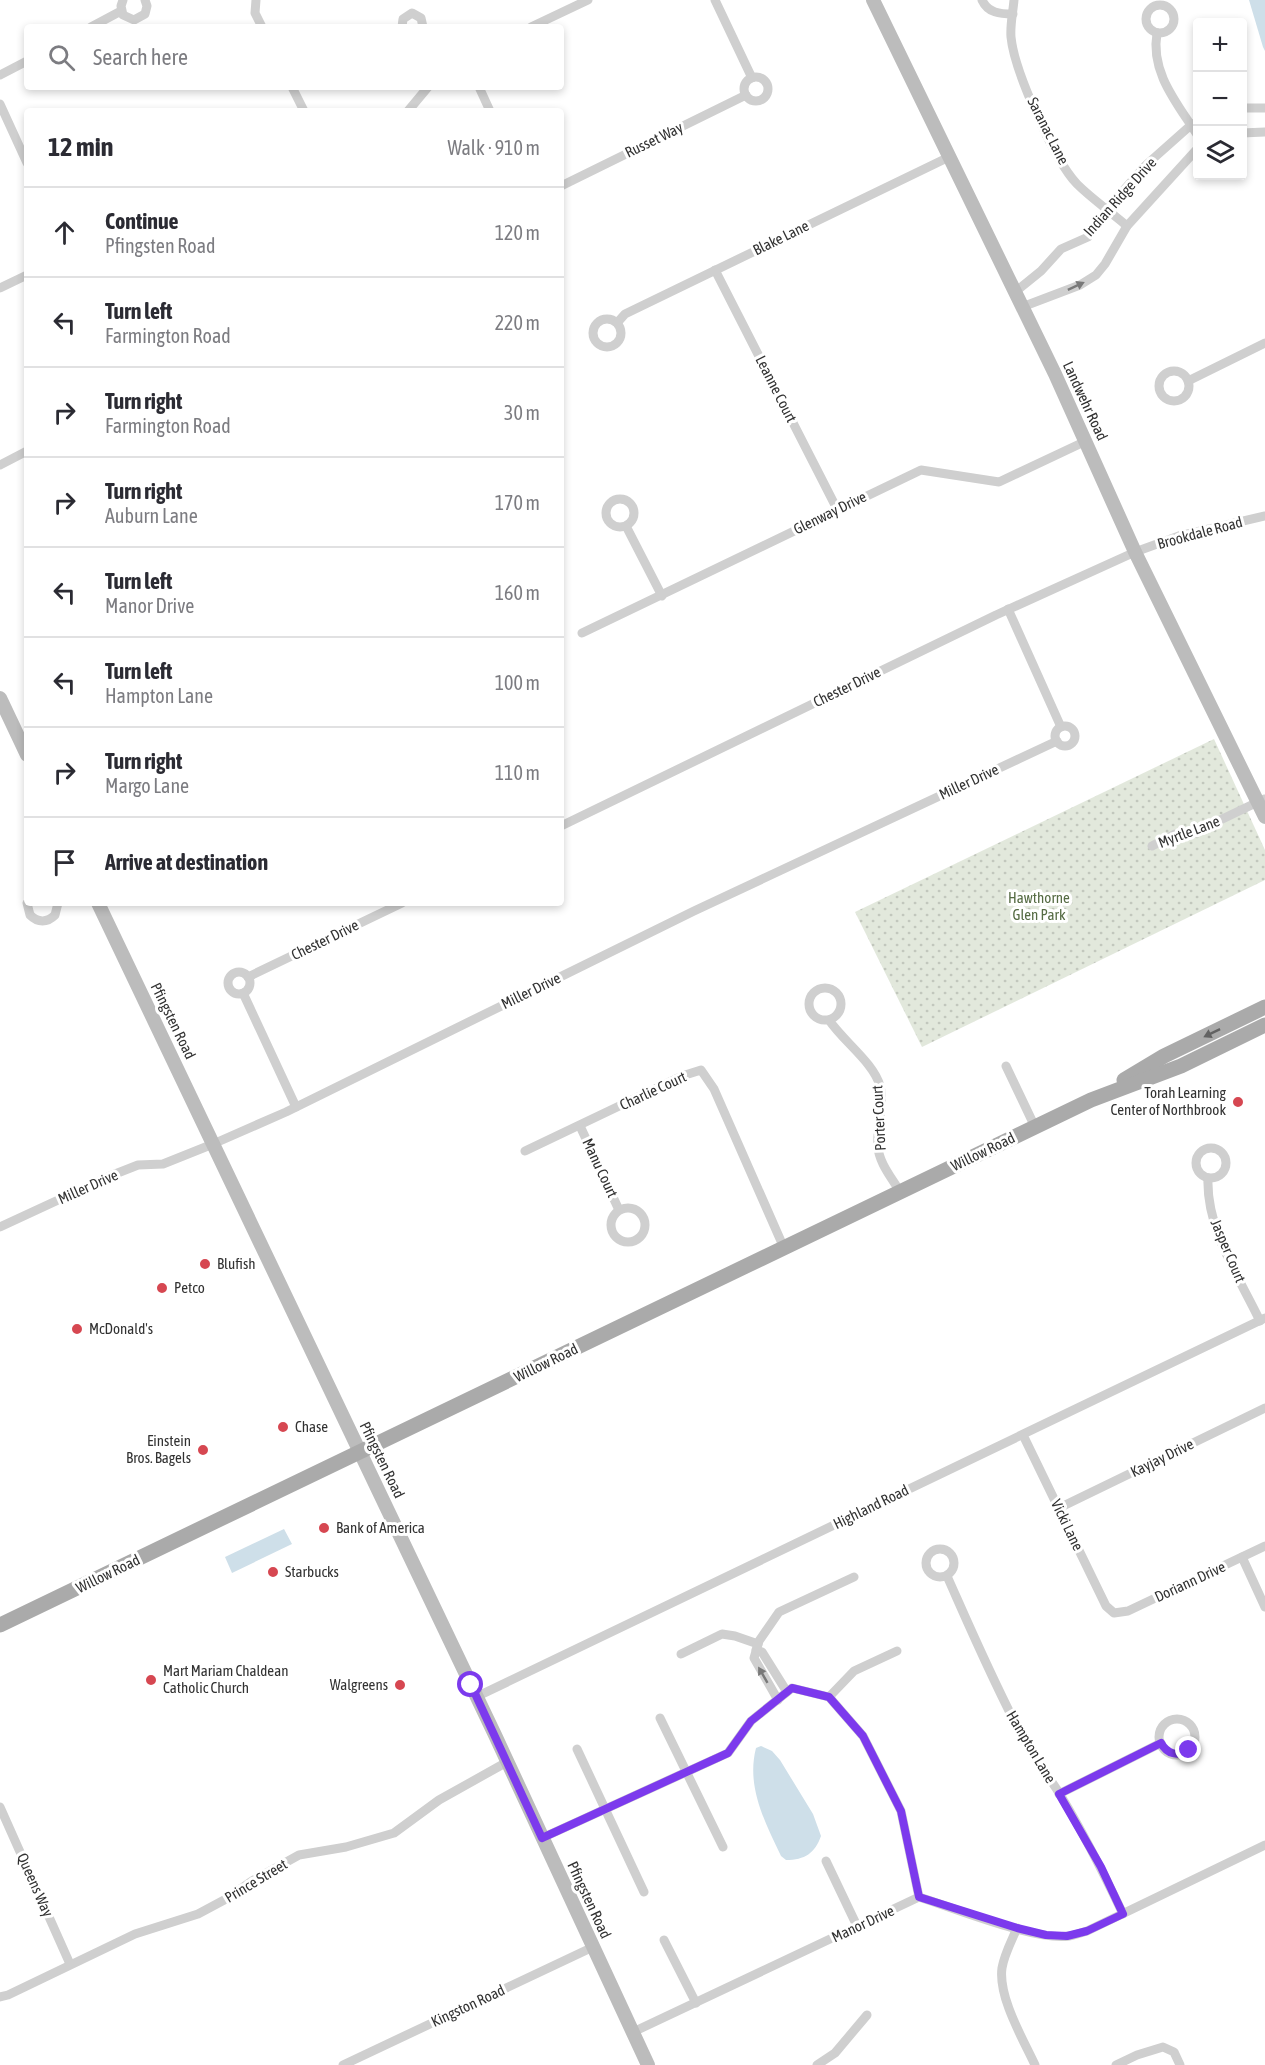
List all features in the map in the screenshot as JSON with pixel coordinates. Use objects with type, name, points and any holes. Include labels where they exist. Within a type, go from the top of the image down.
[{"type":"main road","name":"Landwehr Road","points":[[873,0],[1086,441],[1135,552],[1263,797],[1265,817]]},
{"type":"main road","points":[[0,698],[4,718],[24,750]]},
{"type":"main road","name":"Pfingsten Road","points":[[99,906],[507,1762],[648,2065]]},
{"type":"main road","name":"Willow Road","points":[[1091,1100],[1164,1056],[1265,1007]]},
{"type":"main road","name":"Willow Road","points":[[0,1625],[1091,1100],[1181,1066],[1265,1025]]},
{"type":"street","points":[[123,0],[121,11],[126,18],[138,19],[147,10],[145,0]]},
{"type":"street","points":[[256,0],[255,13],[260,24]]},
{"type":"street","points":[[537,24],[588,0]]},
{"type":"street","points":[[715,0],[752,78]]},
{"type":"street","points":[[982,0],[989,10],[1000,14],[1013,14]]},
{"type":"street","name":"Saranac Lane","points":[[1014,0],[1011,35],[1016,63],[1038,115],[1058,155],[1077,183],[1127,226]]},
{"type":"street","points":[[561,1],[566,10]]},
{"type":"street","points":[[97,24],[121,11]]},
{"type":"street","points":[[402,24],[403,19],[412,13],[421,18],[422,24]]},
{"type":"street","points":[[1157,33],[1155,48],[1161,77],[1193,122]]},
{"type":"street","points":[[0,75],[24,63]]},
{"type":"street","points":[[752,78],[760,78],[766,83],[767,94],[758,101],[750,100],[746,95],[745,87],[752,78]]},
{"type":"street","points":[[294,90],[302,108]]},
{"type":"street","points":[[410,108],[426,90]]},
{"type":"street","points":[[480,90],[488,108]]},
{"type":"street","name":"Russet Way","points":[[564,185],[746,95]]},
{"type":"street","points":[[0,104],[24,156]]},
{"type":"street","points":[[1247,108],[1265,108]]},
{"type":"street","name":"Indian Ridge Drive","points":[[1015,292],[1041,271],[1061,249],[1088,237],[1107,209],[1146,165],[1193,124]]},
{"type":"street","points":[[1247,132],[1265,132]]},
{"type":"street","name":"Indian Ridge Drive","points":[[1022,307],[1080,285],[1096,275],[1127,226],[1193,152]]},
{"type":"street","name":"Blake Lane","points":[[617,323],[625,314],[949,158]]},
{"type":"street","name":"Leanne Court","points":[[715,270],[837,509]]},
{"type":"street","points":[[0,288],[24,276]]},
{"type":"street","points":[[1188,381],[1265,343]]},
{"type":"street","name":"Glenway Drive","points":[[582,633],[921,470],[999,482],[1086,441]]},
{"type":"street","points":[[0,465],[24,453]]},
{"type":"street","name":"Brookdale Road","points":[[1135,552],[1179,536],[1265,516]]},
{"type":"street","points":[[626,526],[662,596]]},
{"type":"street","name":"Chester Drive","points":[[564,825],[1008,609],[1135,552]]},
{"type":"street","points":[[1008,609],[1061,726]]},
{"type":"street","points":[[1061,726],[1073,729],[1075,738],[1069,745],[1062,745],[1057,741],[1055,734],[1061,726]]},
{"type":"street","name":"Miller Drive","points":[[0,1227],[110,1176],[138,1165],[163,1164],[296,1107],[694,911],[1057,741]]},
{"type":"street","name":"Myrtle Lane","points":[[1152,846],[1175,834],[1191,834],[1263,797]]},
{"type":"street","points":[[28,906],[30,915],[43,922],[55,915],[57,906]]},
{"type":"street","name":"Chester Drive","points":[[248,977],[396,906]]},
{"type":"street","points":[[240,972],[248,977],[249,986],[243,993],[237,994],[228,985],[233,973],[240,972]]},
{"type":"street","points":[[243,993],[296,1107]]},
{"type":"street","name":"Porter Court","points":[[829,1020],[839,1035],[875,1074],[880,1087],[881,1102],[878,1149],[882,1162],[900,1192]]},
{"type":"street","points":[[1006,1066],[1035,1127]]},
{"type":"street","name":"Charlie Court","points":[[525,1151],[682,1076],[701,1071],[714,1089],[784,1248]]},
{"type":"street","name":"Manu Court","points":[[580,1126],[620,1210]]},
{"type":"street","name":"Jasper Court","points":[[1208,1178],[1208,1191],[1216,1231],[1262,1319]]},
{"type":"street","name":"Highland Road","points":[[476,1697],[1262,1319]]},
{"type":"street","name":"Kayjay Drive","points":[[1059,1508],[1265,1408]]},
{"type":"street","name":"Vicki Lane","points":[[1023,1435],[1107,1606],[1114,1613]]},
{"type":"street","name":"Doriann Drive","points":[[1114,1613],[1128,1611],[1265,1546]]},
{"type":"street","points":[[1242,1557],[1265,1607]]},
{"type":"street","name":"Hampton Lane","points":[[947,1576],[996,1686],[1023,1739],[1059,1794],[1101,1867],[1123,1914]]},
{"type":"street","points":[[778,1700],[754,1658],[757,1647],[779,1612],[854,1577]]},
{"type":"street","points":[[681,1654],[722,1634],[735,1636],[762,1652],[787,1692]]},
{"type":"street","points":[[829,1697],[854,1671],[897,1651]]},
{"type":"street","points":[[542,1838],[728,1753],[751,1721],[792,1688],[829,1697],[863,1736],[901,1811],[919,1897],[1017,1928],[1046,1935],[1067,1936],[1087,1931],[1265,1845]]},
{"type":"street","points":[[660,1718],[723,1847]]},
{"type":"street","points":[[1059,1794],[1161,1743]]},
{"type":"street","points":[[577,1749],[644,1892]]},
{"type":"street","name":"Prince Street","points":[[0,1997],[135,1934],[198,1914],[299,1855],[346,1847],[394,1833],[439,1800],[507,1762]]},
{"type":"street","name":"Queens Way","points":[[0,1807],[70,1964]]},
{"type":"street","points":[[826,1861],[857,1926]]},
{"type":"street","name":"Manor Drive","points":[[633,2032],[919,1897]]},
{"type":"street","points":[[1017,1928],[1002,1968],[1003,1987],[1011,2014],[1035,2065]]},
{"type":"street","points":[[664,1940],[696,2003]]},
{"type":"street","name":"Kingston Road","points":[[343,2065],[593,1947]]},
{"type":"street","points":[[817,2065],[834,2053],[867,2015]]},
{"type":"street","points":[[1116,2065],[1137,2055],[1163,2047],[1174,2052],[1180,2065]]},
{"type":"green space","name":"Hawthorne Glen Park","points":[[1214,739],[1265,850],[1265,880],[922,1047],[855,912]]},
{"type":"shaded area","points":[[1249,0],[1265,0],[1265,51],[1263,47]]},
{"type":"shaded area","points":[[284,1529],[292,1544],[232,1573],[225,1557]]},
{"type":"shaded area","points":[[761,1746],[772,1751],[780,1760],[813,1814],[821,1836],[816,1847],[799,1859],[786,1860],[781,1856],[763,1817],[753,1777],[756,1748]]},
{"type":"place","name":"Torah Learning Center of Northbrook","points":[[1238,1102]]},
{"type":"place","name":"Blufish","points":[[205,1264]]},
{"type":"place","name":"Petco","points":[[162,1288]]},
{"type":"place","name":"McDonald's","points":[[77,1329]]},
{"type":"place","name":"Chase","points":[[283,1427]]},
{"type":"place","name":"Einstein Bros. Bagels","points":[[203,1450]]},
{"type":"place","name":"Bank of America","points":[[324,1528]]},
{"type":"place","name":"Starbucks","points":[[273,1572]]},
{"type":"place","name":"Mart Mariam Chaldean Catholic Church","points":[[151,1680]]},
{"type":"place","name":"Walgreens","points":[[400,1685]]},
{"type":"route","points":[[471,1685],[542,1838],[728,1753],[751,1721],[792,1688],[829,1697],[863,1736],[901,1811],[919,1897],[1046,1935],[1067,1936],[1087,1931],[1123,1914],[1101,1867],[1059,1794],[1161,1743],[1165,1750],[1174,1754],[1185,1753],[1189,1750]]}]
